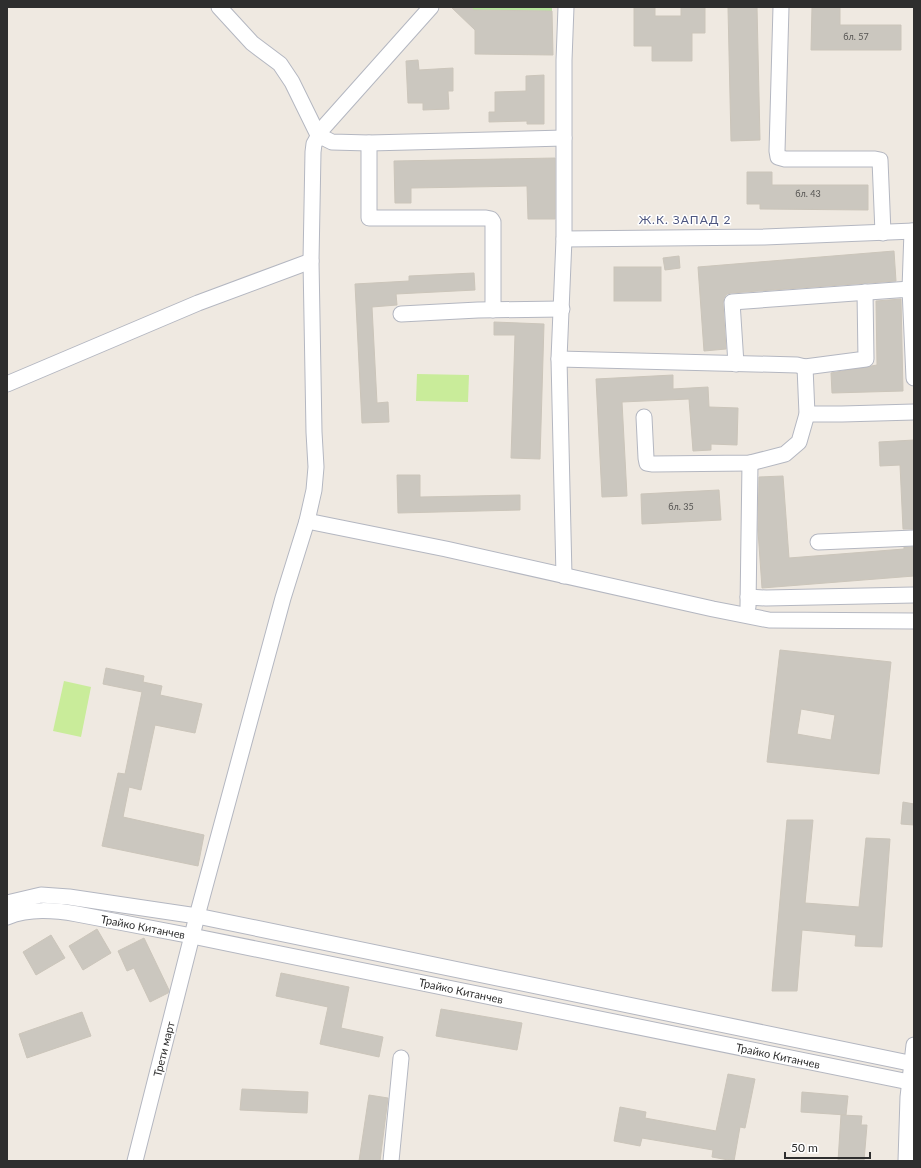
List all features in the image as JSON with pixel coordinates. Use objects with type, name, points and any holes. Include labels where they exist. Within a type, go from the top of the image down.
[{"type":"street","points":[[219,7],[252,43],[280,64],[292,82],[318,135],[332,142],[369,143],[564,138]]},
{"type":"street","points":[[318,135],[432,7]]},
{"type":"street","points":[[564,576],[559,359],[564,239],[566,7]]},
{"type":"street","points":[[781,7],[778,156],[785,159],[880,160],[883,233]]},
{"type":"street","name":"Трети март","points":[[135,1161],[197,916],[283,598],[307,521],[314,490],[316,467],[311,261],[313,152],[314,144],[318,135]]},
{"type":"street","points":[[369,143],[369,218],[491,219],[493,222],[492,310]]},
{"type":"street","points":[[564,239],[764,237],[913,231],[910,289],[914,378]]},
{"type":"street","points":[[7,384],[198,303],[311,261]]},
{"type":"street","points":[[736,364],[732,302],[910,289]]},
{"type":"street","points":[[559,359],[797,365],[805,367],[866,359],[865,292]]},
{"type":"street","points":[[401,314],[562,309]]},
{"type":"street","points":[[644,417],[646,458],[647,462],[652,464],[750,463],[785,454],[799,442],[807,414],[805,367]]},
{"type":"street","points":[[807,414],[914,412]]},
{"type":"street","points":[[747,616],[750,463]]},
{"type":"street","points":[[307,521],[446,549],[769,620],[914,620]]},
{"type":"street","points":[[818,542],[914,538]]},
{"type":"street","points":[[748,597],[766,598],[914,595]]},
{"type":"street","name":"Трайко Китанчев","points":[[7,903],[41,895],[69,897],[197,916],[913,1063]]},
{"type":"street","name":"Трайко Китанчев","points":[[7,917],[28,912],[59,911],[192,936],[912,1083]]},
{"type":"street","points":[[906,1161],[914,1045]]},
{"type":"street","points":[[391,1161],[401,1058]]},
{"type":"green space","points":[[470,7],[552,7],[552,11],[474,10]]},
{"type":"green space","points":[[417,374],[469,375],[468,402],[416,401]]},
{"type":"green space","points":[[64,681],[91,687],[81,737],[53,731]]},
{"type":"building","points":[[451,7],[470,7],[474,10],[552,11],[553,55],[475,54],[475,30]]},
{"type":"building","points":[[634,7],[655,7],[655,16],[681,16],[681,7],[705,7],[705,33],[692,33],[692,61],[652,61],[652,46],[634,46]]},
{"type":"building","points":[[757,7],[760,140],[731,141],[728,8]]},
{"type":"building","points":[[812,7],[840,7],[840,25],[901,25],[901,50],[811,50]]},
{"type":"building","points":[[418,60],[419,70],[453,68],[453,91],[448,91],[449,109],[423,110],[423,103],[408,103],[406,61]]},
{"type":"building","points":[[544,75],[544,124],[527,124],[527,121],[489,122],[489,112],[495,112],[495,92],[526,91],[526,76]]},
{"type":"building","points":[[555,158],[555,219],[528,219],[527,186],[411,188],[411,203],[395,203],[394,161]]},
{"type":"building","points":[[747,172],[772,172],[772,185],[868,185],[868,210],[760,209],[760,204],[747,204]]},
{"type":"building","points":[[894,251],[896,281],[727,294],[723,303],[726,349],[704,351],[698,267]]},
{"type":"building","points":[[679,256],[680,268],[665,270],[663,258]]},
{"type":"building","points":[[614,267],[661,267],[661,301],[614,301]]},
{"type":"building","points":[[474,273],[475,290],[396,294],[397,305],[372,307],[377,403],[388,402],[389,422],[362,423],[355,284],[409,281],[409,276]]},
{"type":"building","points":[[901,299],[903,391],[832,393],[831,373],[877,365],[876,301]]},
{"type":"building","points":[[494,322],[544,324],[540,459],[511,458],[515,335],[494,335]]},
{"type":"building","points":[[673,375],[673,389],[708,387],[709,407],[738,408],[737,445],[711,444],[711,450],[693,451],[689,399],[622,402],[627,496],[602,497],[596,379]]},
{"type":"building","points":[[914,440],[914,529],[903,529],[900,465],[880,466],[879,442]]},
{"type":"building","points":[[397,475],[420,475],[420,497],[520,495],[520,510],[398,513]]},
{"type":"building","points":[[783,476],[789,558],[914,547],[914,576],[762,588],[758,531],[759,477]]},
{"type":"building","points":[[719,490],[721,520],[642,524],[641,494]]},
{"type":"building","points":[[780,650],[891,662],[879,774],[767,762]],"holes":[[[801,709],[835,715],[831,740],[797,734]]]},
{"type":"building","points":[[106,668],[144,676],[143,682],[162,686],[160,695],[202,704],[195,733],[155,725],[141,790],[129,787],[123,817],[204,835],[198,866],[102,846],[118,773],[125,774],[142,692],[103,684]]},
{"type":"building","points":[[903,802],[914,804],[914,825],[901,824]]},
{"type":"building","points":[[787,820],[813,820],[805,903],[859,907],[866,838],[890,839],[882,947],[855,946],[856,935],[802,930],[797,991],[772,991]]},
{"type":"building","points":[[97,929],[111,953],[83,970],[69,946]]},
{"type":"building","points":[[51,935],[65,958],[36,975],[23,952]]},
{"type":"building","points":[[144,938],[169,990],[168,993],[150,1002],[134,968],[127,971],[118,951]]},
{"type":"building","points":[[281,973],[349,987],[341,1028],[383,1037],[379,1057],[320,1044],[328,1007],[276,996]]},
{"type":"building","points":[[441,1009],[522,1023],[517,1050],[436,1036]]},
{"type":"building","points":[[82,1012],[91,1036],[27,1058],[19,1034]]},
{"type":"building","points":[[728,1074],[755,1079],[745,1128],[740,1127],[734,1161],[712,1157],[713,1150],[642,1138],[640,1146],[614,1141],[620,1107],[646,1112],[645,1118],[716,1131]]},
{"type":"building","points":[[242,1089],[308,1092],[307,1113],[240,1110]]},
{"type":"building","points":[[802,1092],[848,1096],[846,1115],[801,1112]]},
{"type":"building","points":[[369,1095],[388,1098],[380,1161],[359,1161]]},
{"type":"building","points":[[841,1115],[862,1116],[861,1125],[867,1125],[864,1161],[838,1161]]},
{"type":"district","name":"Ж.К. ЗАПАД 2","points":[[685,220]]}]
